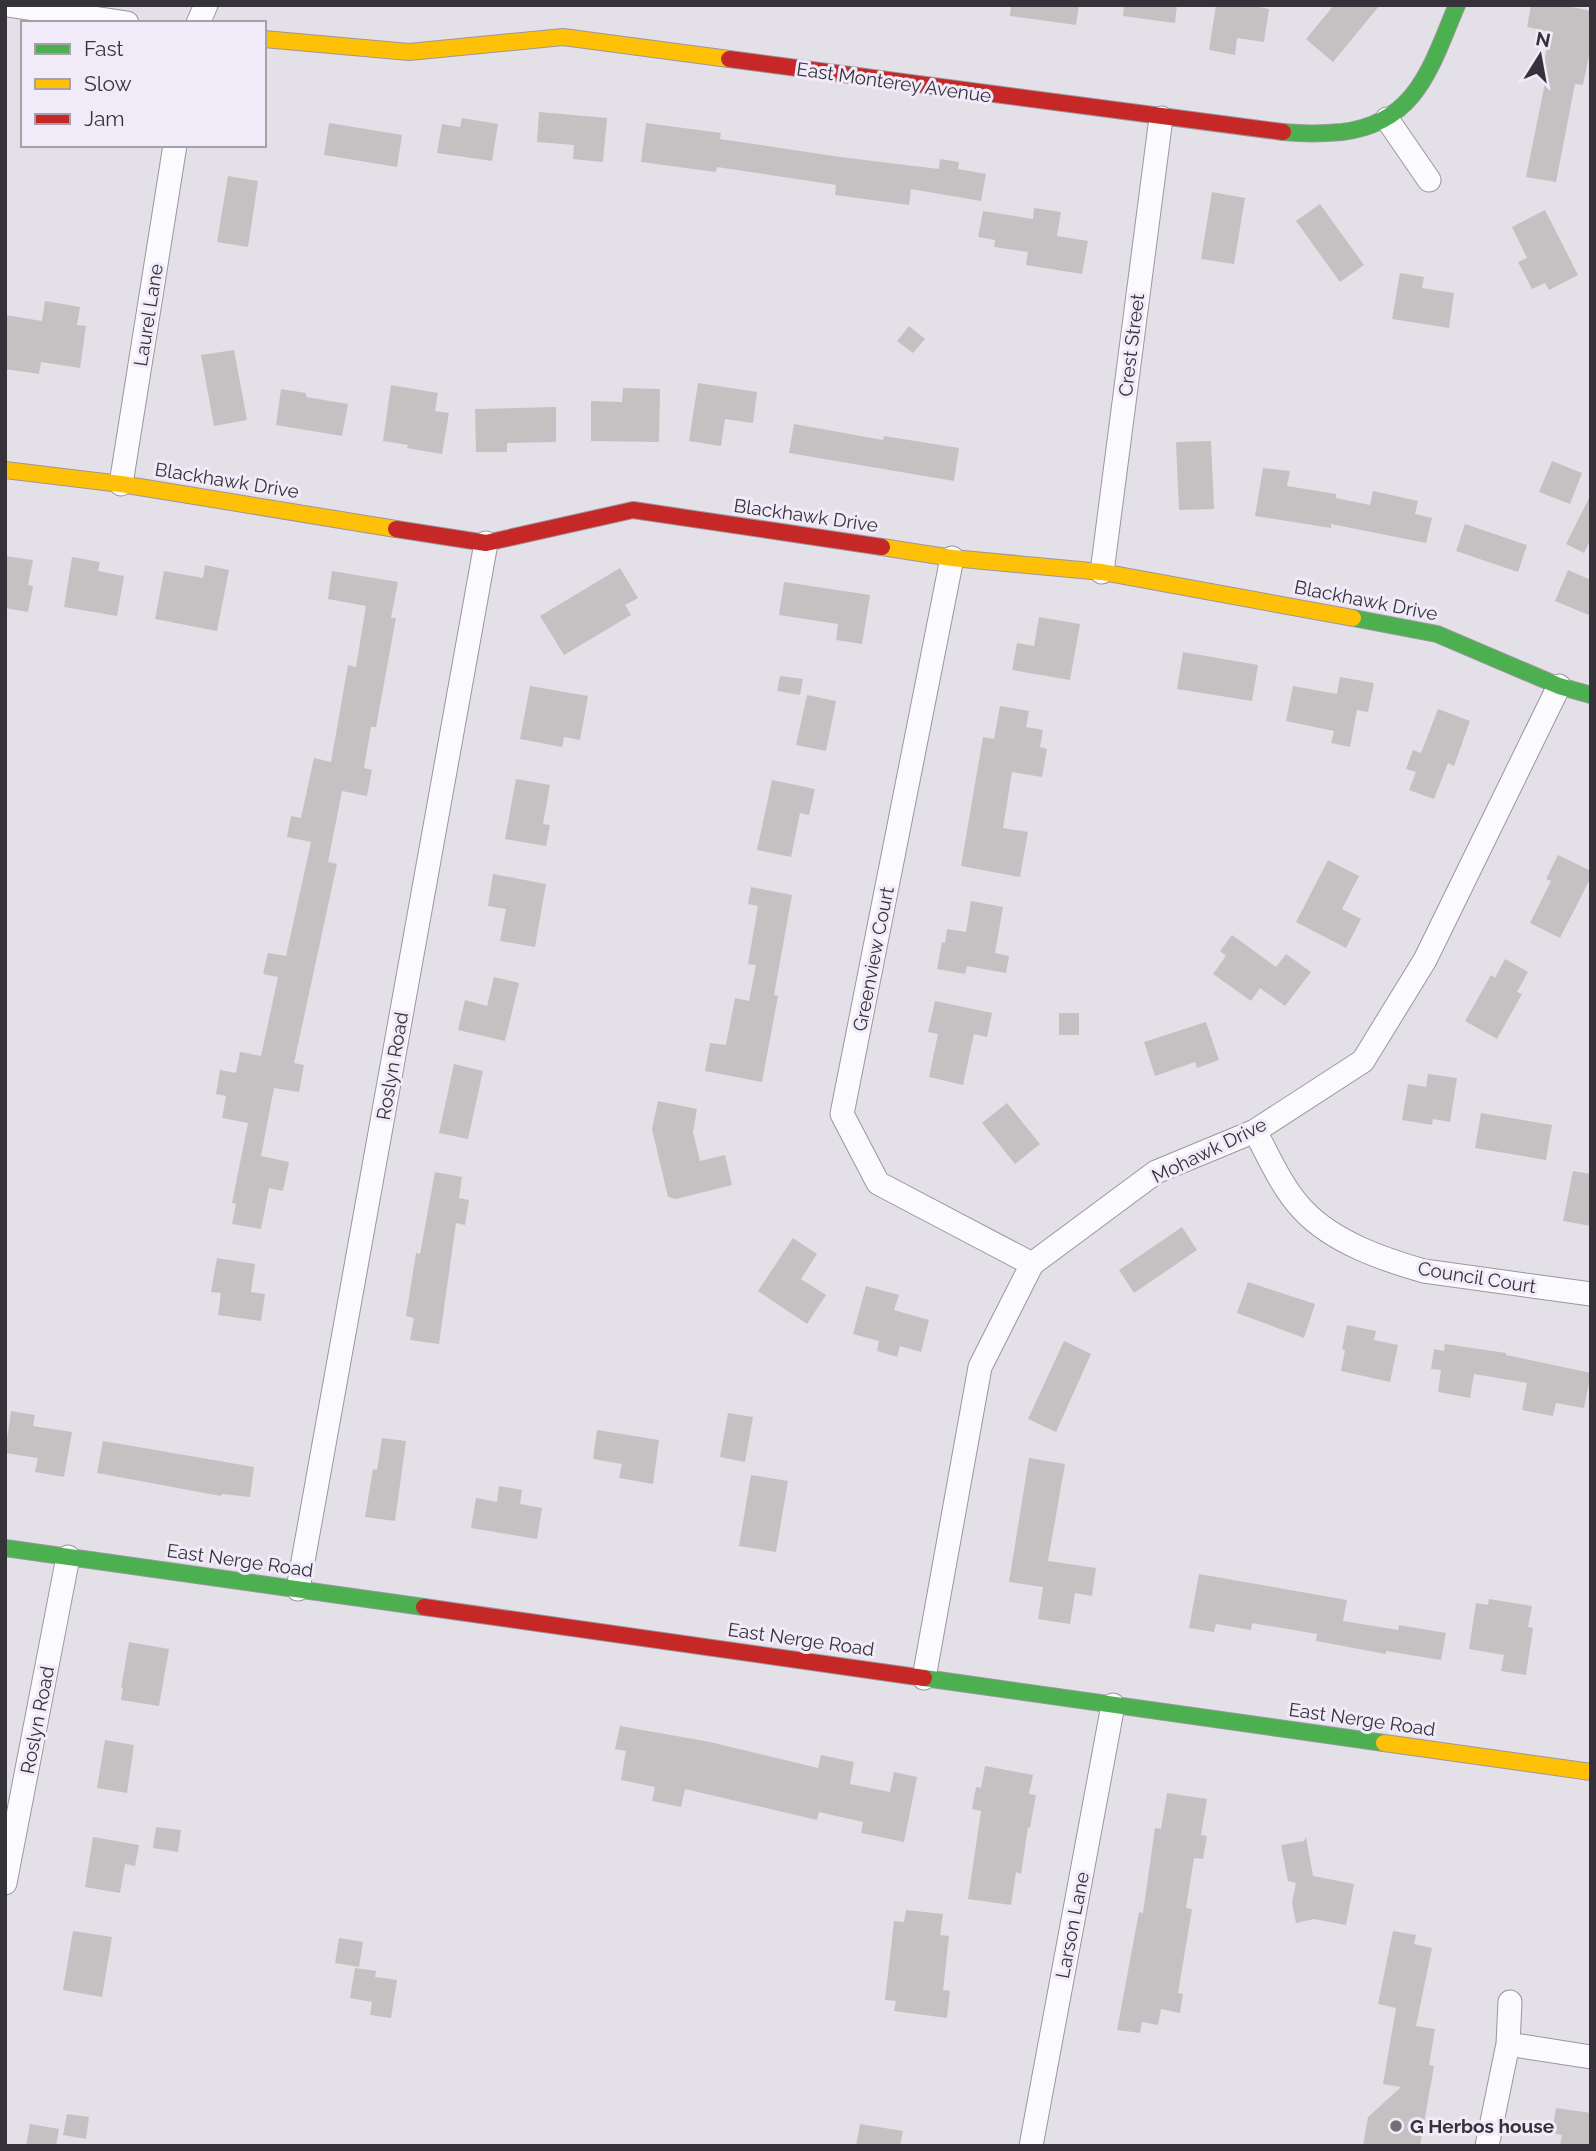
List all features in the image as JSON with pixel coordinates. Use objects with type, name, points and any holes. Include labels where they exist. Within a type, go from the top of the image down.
[{"type":"street","points":[[8,5],[114,21]]},
{"type":"street","points":[[199,21],[206,5]]},
{"type":"street","name":"East Monterey Avenue","points":[[266,39],[409,52],[563,37],[1161,118],[1308,135],[1363,128],[1387,119],[1417,90],[1457,5]]},
{"type":"street","name":"Crest Street","points":[[1102,572],[1161,118]]},
{"type":"street","points":[[1387,119],[1429,180]]},
{"type":"street","name":"Laurel Lane","points":[[121,484],[175,147]]},
{"type":"street","name":"Blackhawk Drive","points":[[5,470],[121,484],[486,543],[633,510],[952,558],[1102,572],[1437,634],[1559,686],[1591,695]]},
{"type":"street","name":"Roslyn Road","points":[[298,1589],[486,543]]},
{"type":"street","name":"Greenview Court","points":[[952,558],[842,1114],[878,1183],[1032,1264]]},
{"type":"street","name":"Mohawk Drive","points":[[924,1678],[980,1367],[1032,1264],[1156,1172],[1255,1131],[1363,1061],[1425,960],[1559,686]]},
{"type":"street","name":"Council Court","points":[[1255,1131],[1281,1180],[1302,1209],[1326,1230],[1357,1246],[1424,1271],[1591,1294]]},
{"type":"street","name":"East Nerge Road","points":[[5,1548],[1591,1772]]},
{"type":"street","name":"Roslyn Road","points":[[5,1882],[68,1557]]},
{"type":"street","name":"Larson Lane","points":[[1031,2146],[1113,1705]]},
{"type":"street","points":[[1487,2146],[1508,2044],[1510,2001]]},
{"type":"street","points":[[1508,2044],[1591,2057]]},
{"type":"building","points":[[1011,5],[1079,5],[1076,25],[1010,16]]},
{"type":"building","points":[[1124,5],[1177,5],[1175,23],[1123,16]]},
{"type":"building","points":[[1216,5],[1250,5],[1269,9],[1264,42],[1237,38],[1235,55],[1209,50]]},
{"type":"building","points":[[1334,5],[1380,5],[1333,62],[1306,39]]},
{"type":"building","points":[[1531,5],[1562,5],[1591,11],[1591,46],[1583,85],[1575,84],[1556,182],[1526,177],[1546,78],[1541,77],[1550,32],[1527,27]]},
{"type":"building","points":[[539,112],[607,118],[603,162],[573,159],[574,145],[537,142]]},
{"type":"building","points":[[462,118],[498,124],[492,161],[437,153],[442,124],[460,127]]},
{"type":"building","points":[[329,123],[402,135],[397,167],[324,155]]},
{"type":"building","points":[[646,123],[721,133],[720,139],[840,157],[939,169],[940,159],[959,162],[958,169],[986,174],[981,201],[911,189],[909,205],[835,195],[836,185],[717,167],[716,172],[641,162]]},
{"type":"building","points":[[228,176],[258,181],[248,247],[217,242]]},
{"type":"building","points":[[1212,192],[1245,198],[1234,264],[1201,259]]},
{"type":"building","points":[[1320,204],[1364,265],[1340,282],[1296,221]]},
{"type":"building","points":[[1034,208],[1061,212],[1057,236],[1088,241],[1082,274],[1026,265],[1028,252],[994,247],[995,240],[978,237],[983,211],[1033,219]]},
{"type":"building","points":[[1545,210],[1578,275],[1549,290],[1545,283],[1532,289],[1518,262],[1527,258],[1512,227]]},
{"type":"building","points":[[1400,273],[1424,277],[1422,288],[1454,293],[1449,328],[1392,319]]},
{"type":"building","points":[[45,301],[80,307],[77,325],[86,326],[80,368],[41,362],[39,374],[5,369],[5,315],[42,321]]},
{"type":"building","points":[[909,326],[925,339],[913,353],[897,341]]},
{"type":"building","points":[[234,350],[247,420],[214,426],[201,355]]},
{"type":"building","points":[[698,383],[757,392],[753,423],[725,419],[721,446],[689,441]]},
{"type":"building","points":[[391,385],[438,393],[435,411],[449,413],[442,454],[383,441]]},
{"type":"building","points":[[623,388],[660,389],[659,442],[591,441],[591,401],[622,402]]},
{"type":"building","points":[[281,389],[306,393],[306,397],[348,404],[342,436],[276,425]]},
{"type":"building","points":[[556,407],[556,442],[507,443],[507,452],[476,452],[475,409]]},
{"type":"building","points":[[794,424],[883,440],[884,436],[959,448],[954,481],[789,453]]},
{"type":"building","points":[[1211,441],[1214,509],[1179,510],[1176,442]]},
{"type":"building","points":[[1552,461],[1582,473],[1570,504],[1539,492]]},
{"type":"building","points":[[1263,468],[1290,471],[1287,486],[1336,494],[1336,498],[1370,505],[1373,491],[1418,501],[1415,514],[1432,518],[1426,543],[1331,524],[1331,528],[1255,516]]},
{"type":"building","points":[[1591,494],[1591,539],[1584,553],[1566,544]]},
{"type":"building","points":[[1465,524],[1527,545],[1518,572],[1456,551]]},
{"type":"building","points":[[5,556],[33,560],[28,585],[33,586],[28,612],[5,608]]},
{"type":"building","points":[[72,557],[100,562],[98,571],[124,576],[117,616],[64,607]]},
{"type":"building","points":[[205,565],[229,570],[217,631],[155,619],[164,571],[203,578]]},
{"type":"building","points":[[620,568],[638,598],[625,605],[631,615],[564,655],[540,616]]},
{"type":"building","points":[[1568,570],[1591,580],[1591,616],[1555,601]]},
{"type":"building","points":[[332,571],[398,582],[391,618],[396,618],[376,727],[371,727],[364,768],[372,770],[367,796],[342,791],[328,862],[337,864],[294,1063],[304,1065],[299,1092],[274,1088],[261,1156],[289,1162],[283,1191],[269,1188],[261,1229],[232,1224],[236,1204],[232,1203],[248,1123],[222,1118],[226,1096],[216,1094],[220,1070],[236,1073],[240,1052],[261,1056],[278,977],[263,974],[268,953],[286,956],[311,842],[287,837],[291,816],[301,818],[314,758],[331,762],[348,665],[356,667],[366,606],[328,599]]},
{"type":"building","points":[[784,582],[870,595],[862,644],[836,640],[838,624],[779,615]]},
{"type":"building","points":[[1039,617],[1080,624],[1070,680],[1012,670],[1017,643],[1034,646]]},
{"type":"building","points":[[1183,652],[1258,665],[1252,701],[1177,689]]},
{"type":"building","points":[[780,676],[803,679],[800,695],[777,691]]},
{"type":"building","points":[[1340,677],[1374,683],[1368,712],[1357,710],[1350,747],[1331,743],[1334,731],[1286,721],[1293,686],[1337,694]]},
{"type":"building","points":[[530,686],[588,696],[580,740],[564,737],[562,747],[520,739]]},
{"type":"building","points":[[807,695],[836,701],[826,751],[796,745]]},
{"type":"building","points":[[1000,706],[1029,711],[1026,727],[1043,730],[1040,747],[1047,749],[1042,777],[1012,772],[1003,828],[1028,832],[1020,877],[961,866],[983,737],[994,739]]},
{"type":"building","points":[[1438,709],[1470,721],[1454,766],[1448,763],[1434,799],[1409,790],[1416,772],[1406,769],[1413,750],[1421,753]]},
{"type":"building","points":[[516,779],[550,785],[543,824],[550,825],[546,846],[505,839]]},
{"type":"building","points":[[772,780],[815,789],[809,815],[800,813],[791,857],[757,850]]},
{"type":"building","points":[[1558,855],[1591,871],[1591,877],[1560,938],[1530,923],[1551,881],[1546,879]]},
{"type":"building","points":[[1328,860],[1359,876],[1342,909],[1361,919],[1346,948],[1296,922]]},
{"type":"building","points":[[493,874],[546,884],[535,947],[500,941],[506,909],[488,906]]},
{"type":"building","points":[[751,887],[792,895],[774,995],[778,996],[762,1082],[705,1071],[710,1043],[726,1045],[735,998],[749,1001],[756,965],[748,964],[758,906],[748,904]]},
{"type":"building","points":[[971,901],[1003,907],[995,953],[1009,956],[1006,973],[967,966],[965,974],[937,969],[947,929],[966,932]]},
{"type":"building","points":[[1232,935],[1276,967],[1286,954],[1311,972],[1285,1006],[1260,988],[1251,1001],[1213,974],[1226,956],[1220,951]]},
{"type":"building","points":[[1505,959],[1528,972],[1517,992],[1522,994],[1497,1039],[1465,1021],[1491,975],[1495,978]]},
{"type":"building","points":[[494,977],[519,983],[505,1041],[458,1030],[465,1000],[487,1006]]},
{"type":"building","points":[[935,1001],[992,1013],[987,1037],[974,1034],[963,1085],[929,1077],[938,1034],[928,1032]]},
{"type":"building","points":[[1059,1013],[1079,1013],[1079,1035],[1059,1035]]},
{"type":"building","points":[[1206,1022],[1219,1060],[1197,1068],[1195,1062],[1155,1076],[1144,1042]]},
{"type":"building","points":[[454,1064],[483,1071],[468,1139],[439,1133]]},
{"type":"building","points":[[1428,1074],[1457,1078],[1450,1122],[1433,1119],[1432,1125],[1402,1120],[1408,1084],[1426,1087]]},
{"type":"building","points":[[658,1101],[697,1109],[693,1132],[700,1161],[725,1155],[732,1185],[676,1199],[668,1197],[652,1129]]},
{"type":"building","points":[[1007,1103],[1040,1144],[1015,1164],[982,1123]]},
{"type":"building","points":[[1481,1113],[1552,1125],[1546,1160],[1475,1148]]},
{"type":"building","points":[[1573,1171],[1591,1174],[1591,1226],[1563,1221]]},
{"type":"building","points":[[435,1172],[462,1177],[459,1198],[469,1200],[465,1225],[456,1223],[439,1344],[410,1340],[414,1318],[406,1316],[416,1253],[420,1254]]},
{"type":"building","points":[[1182,1227],[1197,1250],[1134,1293],[1119,1270]]},
{"type":"building","points":[[793,1238],[817,1254],[801,1279],[826,1295],[807,1324],[758,1291]]},
{"type":"building","points":[[217,1258],[255,1264],[251,1292],[265,1294],[261,1321],[218,1315],[221,1293],[211,1292]]},
{"type":"building","points":[[1248,1282],[1315,1304],[1304,1338],[1237,1313]]},
{"type":"building","points":[[866,1286],[899,1295],[894,1310],[929,1320],[921,1352],[900,1346],[897,1357],[877,1351],[879,1341],[853,1334]]},
{"type":"building","points":[[1347,1325],[1376,1331],[1374,1340],[1398,1345],[1390,1382],[1341,1371]]},
{"type":"building","points":[[1064,1341],[1091,1354],[1056,1432],[1028,1419]]},
{"type":"building","points":[[1445,1344],[1506,1353],[1591,1373],[1584,1408],[1556,1403],[1553,1416],[1522,1410],[1527,1383],[1474,1374],[1470,1398],[1438,1392],[1441,1370],[1431,1369],[1434,1349],[1444,1351]]},
{"type":"building","points":[[11,1411],[35,1415],[33,1426],[72,1432],[64,1477],[35,1472],[38,1458],[5,1453]]},
{"type":"building","points":[[728,1413],[753,1417],[745,1462],[720,1457]]},
{"type":"building","points":[[597,1430],[659,1440],[653,1484],[619,1478],[622,1464],[593,1459]]},
{"type":"building","points":[[382,1438],[406,1441],[395,1521],[365,1517],[373,1469],[377,1470]]},
{"type":"building","points":[[103,1441],[254,1467],[250,1497],[221,1496],[97,1473]]},
{"type":"building","points":[[1029,1458],[1065,1464],[1048,1561],[1096,1568],[1092,1596],[1075,1593],[1070,1624],[1038,1619],[1043,1587],[1009,1582]]},
{"type":"building","points":[[751,1475],[788,1481],[776,1552],[739,1546]]},
{"type":"building","points":[[499,1486],[522,1490],[520,1504],[542,1508],[537,1539],[471,1528],[476,1498],[497,1502]]},
{"type":"building","points":[[1199,1574],[1347,1600],[1343,1621],[1398,1630],[1399,1625],[1446,1633],[1441,1660],[1386,1651],[1386,1654],[1316,1641],[1317,1634],[1252,1623],[1251,1630],[1216,1624],[1214,1632],[1189,1628]]},
{"type":"building","points":[[1489,1599],[1532,1606],[1528,1627],[1533,1628],[1526,1675],[1501,1671],[1504,1655],[1469,1649],[1476,1603],[1488,1605]]},
{"type":"building","points":[[129,1642],[169,1649],[159,1706],[121,1700]]},
{"type":"building","points":[[620,1726],[710,1742],[818,1768],[821,1755],[854,1762],[850,1784],[890,1792],[894,1772],[917,1777],[904,1842],[861,1833],[863,1822],[819,1812],[817,1820],[685,1789],[681,1807],[652,1801],[655,1787],[621,1780],[626,1751],[615,1749]]},
{"type":"building","points":[[105,1740],[134,1745],[127,1793],[97,1788]]},
{"type":"building","points":[[985,1766],[1033,1775],[1029,1794],[1036,1795],[1021,1874],[1016,1872],[1011,1905],[968,1899],[981,1811],[972,1809],[976,1787],[981,1788]]},
{"type":"building","points":[[1167,1793],[1207,1799],[1201,1835],[1207,1836],[1203,1859],[1194,1858],[1186,1908],[1192,1909],[1178,1993],[1183,1994],[1180,2013],[1161,2009],[1158,2025],[1142,2022],[1140,2033],[1117,2030],[1139,1912],[1143,1913],[1155,1828],[1161,1829]]},
{"type":"building","points":[[156,1827],[181,1830],[178,1852],[153,1848]]},
{"type":"building","points":[[93,1837],[139,1845],[135,1866],[125,1864],[120,1893],[85,1887]]},
{"type":"building","points":[[1306,1837],[1313,1876],[1354,1884],[1346,1925],[1314,1919],[1296,1923],[1292,1903],[1296,1883],[1288,1881],[1281,1845],[1304,1841]]},
{"type":"building","points":[[906,1910],[943,1914],[940,1935],[949,1936],[943,1990],[950,1991],[947,2018],[894,2011],[896,2001],[885,2000],[894,1921],[904,1922]]},
{"type":"building","points":[[73,1931],[112,1937],[102,1997],[63,1990]]},
{"type":"building","points":[[1393,1931],[1416,1935],[1414,1944],[1432,1948],[1416,2026],[1435,2029],[1429,2065],[1434,2066],[1420,2146],[1363,2146],[1368,2117],[1401,2087],[1383,2084],[1396,2008],[1378,2004]]},
{"type":"building","points":[[339,1938],[363,1942],[359,1967],[335,1963]]},
{"type":"building","points":[[355,1968],[376,1971],[375,1977],[397,1980],[391,2018],[370,2015],[372,2002],[350,1998]]},
{"type":"building","points":[[1556,2108],[1591,2113],[1591,2146],[1560,2146],[1562,2135],[1552,2133]]},
{"type":"building","points":[[67,2114],[89,2117],[86,2139],[63,2135]]},
{"type":"building","points":[[30,2124],[59,2129],[56,2146],[26,2146]]},
{"type":"building","points":[[860,2124],[903,2131],[900,2146],[856,2146]]},
{"type":"traffic: fast","points":[[1283,132],[1342,132],[1388,117],[1418,88],[1439,49],[1457,5]]},
{"type":"traffic: fast","points":[[1353,618],[1437,634],[1559,686],[1591,695]]},
{"type":"traffic: fast","points":[[5,1548],[424,1607]]},
{"type":"traffic: fast","points":[[924,1678],[1384,1743]]},
{"type":"traffic: slow","points":[[266,39],[409,52],[563,37],[729,59]]},
{"type":"traffic: slow","points":[[5,470],[121,484],[396,529]]},
{"type":"traffic: slow","points":[[882,547],[952,558],[1102,572],[1353,618]]},
{"type":"traffic: slow","points":[[1384,1743],[1591,1772]]},
{"type":"traffic: jam","points":[[729,59],[1283,132]]},
{"type":"traffic: jam","points":[[396,529],[486,543],[633,510],[882,547]]},
{"type":"traffic: jam","points":[[424,1607],[924,1678]]},
{"type":"place","name":"G Herbos house","points":[[1396,2126]]}]
